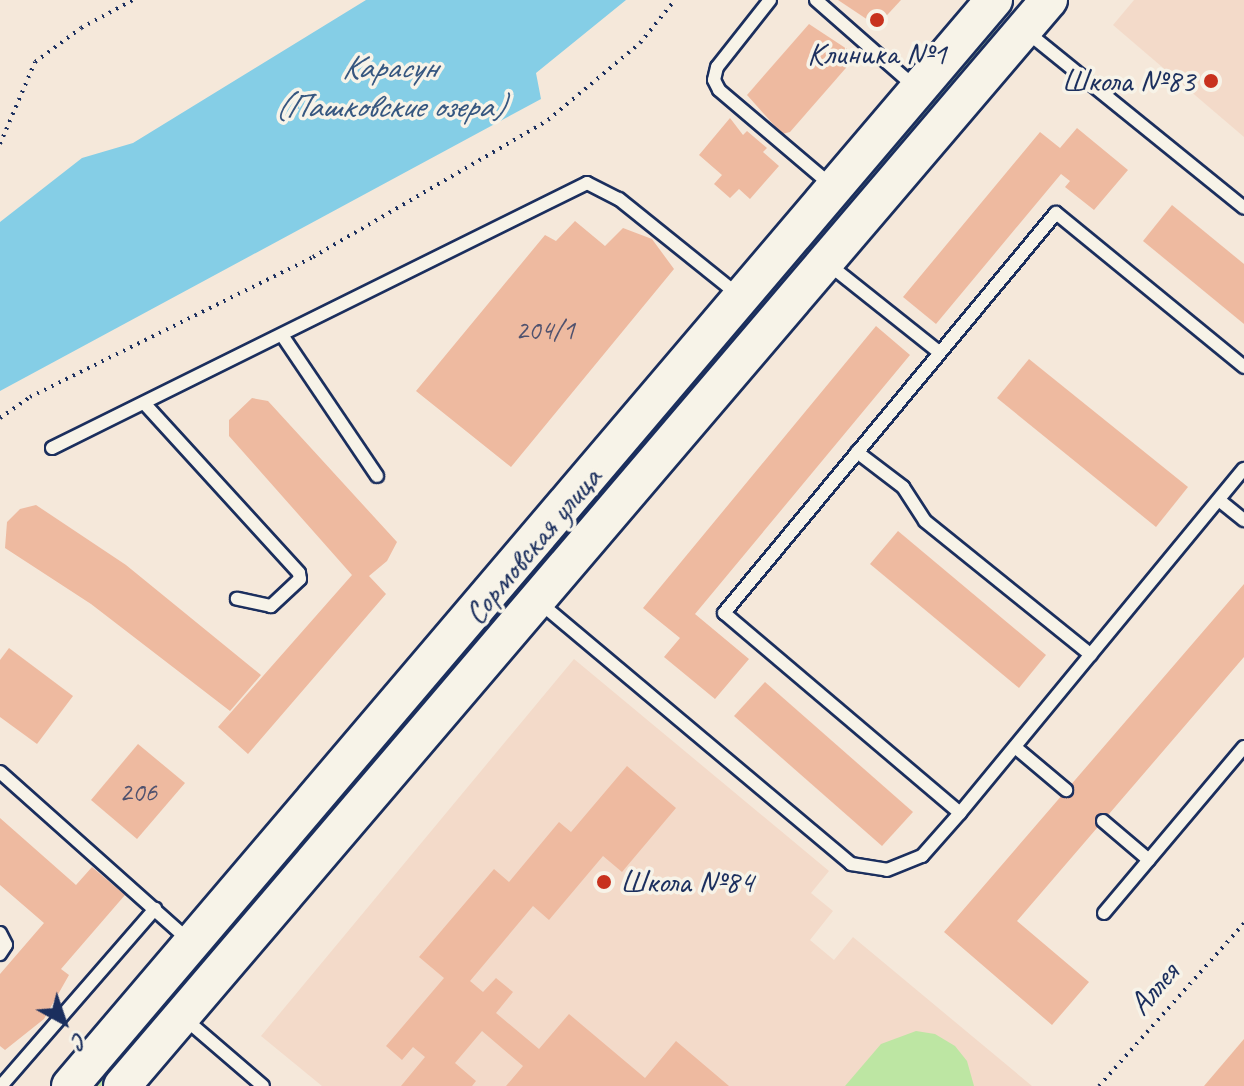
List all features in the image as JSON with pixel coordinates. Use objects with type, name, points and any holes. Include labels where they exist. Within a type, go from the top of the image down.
[{"type":"main road","name":"Сормовская улица","points":[[70,1086],[374,734],[628,464],[825,261],[1049,0]]},
{"type":"main road","name":"Сормовская улица","points":[[122,1086],[538,601],[742,298],[917,89],[993,1],[1025,30]]},
{"type":"main road","points":[[374,734],[403,758]]},
{"type":"lane","points":[[770,0],[717,67],[714,80],[719,90],[834,188]]},
{"type":"lane","points":[[816,0],[917,89]]},
{"type":"lane","points":[[1025,30],[1244,208]]},
{"type":"lane","points":[[52,448],[587,183],[619,199],[742,298]]},
{"type":"lane","points":[[960,813],[724,613],[1056,213],[1244,367]]},
{"type":"lane","points":[[825,261],[939,352]]},
{"type":"lane","points":[[282,335],[377,476]]},
{"type":"lane","points":[[144,403],[299,573],[300,579],[271,606],[237,599]]},
{"type":"lane","points":[[857,452],[903,487],[925,521],[1091,655]]},
{"type":"lane","points":[[538,601],[851,864],[887,870],[922,856],[1244,469]]},
{"type":"lane","points":[[1219,500],[1244,520]]},
{"type":"lane","points":[[1015,747],[1066,790]]},
{"type":"lane","points":[[1104,913],[1244,747]]},
{"type":"lane","points":[[0,772],[193,943]]},
{"type":"lane","points":[[1103,821],[1149,860]]},
{"type":"lane","points":[[1,1086],[155,909]]},
{"type":"lane","points":[[0,933],[6,945],[0,954]]},
{"type":"lane","points":[[182,1016],[263,1086]]},
{"type":"path","points":[[0,144],[35,62],[81,28],[133,0]]},
{"type":"path","points":[[0,418],[30,397],[313,257],[548,120],[640,43],[675,0]]},
{"type":"path","name":"Аллея","points":[[1099,1086],[1244,923]]},
{"type":"shaded area","name":"Школа №83","points":[[1134,0],[1244,0],[1244,137],[1113,25]]},
{"type":"shaded area","name":"Школа №84","points":[[574,659],[829,871],[811,893],[833,911],[810,940],[834,960],[853,937],[1032,1086],[322,1086],[261,1036]]},
{"type":"green space","points":[[993,25],[998,34],[884,170],[875,163]]},
{"type":"green space","points":[[863,176],[872,183],[812,255],[805,255],[802,248]]},
{"type":"green space","points":[[750,310],[759,312],[647,445],[642,445],[640,439]]},
{"type":"green space","points":[[609,475],[618,480],[405,726],[400,722]]},
{"type":"green space","points":[[369,759],[376,764],[372,771],[101,1086],[85,1086]]},
{"type":"green space","points":[[916,1031],[935,1034],[955,1046],[967,1061],[974,1086],[845,1086],[881,1044]]},
{"type":"water","name":"Карасун (Пашковские озера)","points":[[366,0],[626,0],[536,73],[541,99],[0,391],[0,222],[82,158],[133,143]]},
{"type":"building","points":[[838,0],[901,0],[877,26]]},
{"type":"building","points":[[809,24],[853,53],[852,61],[790,132],[782,134],[747,95]]},
{"type":"building","points":[[730,118],[743,135],[747,131],[767,148],[763,152],[779,166],[750,199],[739,189],[730,198],[714,184],[722,175],[699,155]]},
{"type":"building","points":[[1077,128],[1128,170],[1094,210],[1065,187],[1070,181],[1061,174],[936,324],[903,297],[1040,132],[1060,148]]},
{"type":"building","points":[[1172,205],[1244,264],[1244,324],[1143,241]]},
{"type":"building","points":[[575,221],[605,246],[623,228],[652,239],[674,269],[511,467],[416,391],[545,235],[556,241]]},
{"type":"building","points":[[876,326],[910,355],[695,614],[749,659],[715,699],[664,657],[680,638],[643,608]]},
{"type":"building","points":[[1029,359],[1188,487],[1156,527],[997,398]]},
{"type":"building","points":[[252,398],[268,401],[397,542],[387,561],[369,576],[386,594],[248,754],[218,727],[352,575],[229,436],[229,420]]},
{"type":"building","points":[[36,505],[126,565],[261,675],[230,711],[91,604],[5,548],[7,522],[20,509]]},
{"type":"building","points":[[898,531],[1046,655],[1019,688],[870,564]]},
{"type":"building","points":[[1244,584],[1244,657],[1017,921],[1089,982],[1052,1025],[944,932]]},
{"type":"building","points":[[9,648],[73,696],[37,744],[0,717],[0,660]]},
{"type":"building","points":[[765,682],[913,812],[882,846],[734,716]]},
{"type":"building","points":[[138,744],[185,783],[137,839],[91,800]]},
{"type":"building","points":[[627,766],[676,808],[622,872],[603,856],[549,920],[533,906],[470,981],[483,992],[496,978],[513,992],[496,1013],[539,1049],[569,1014],[645,1078],[676,1041],[729,1086],[506,1086],[523,1066],[482,1031],[455,1063],[476,1081],[472,1086],[401,1086],[425,1057],[413,1047],[402,1060],[386,1046],[444,978],[419,957],[494,869],[509,882],[559,822],[571,832]]},
{"type":"building","points":[[0,818],[76,885],[92,867],[125,895],[61,969],[69,975],[44,1019],[5,1050],[0,1046],[0,974],[44,923],[0,885]]},
{"type":"building","points":[[1244,1039],[1244,1086],[1204,1086]]},
{"type":"place","name":"Клиника №1","points":[[877,20]]},
{"type":"place","name":"Школа №83","points":[[1211,81]]},
{"type":"place","name":"Школа №84","points":[[604,882]]}]
